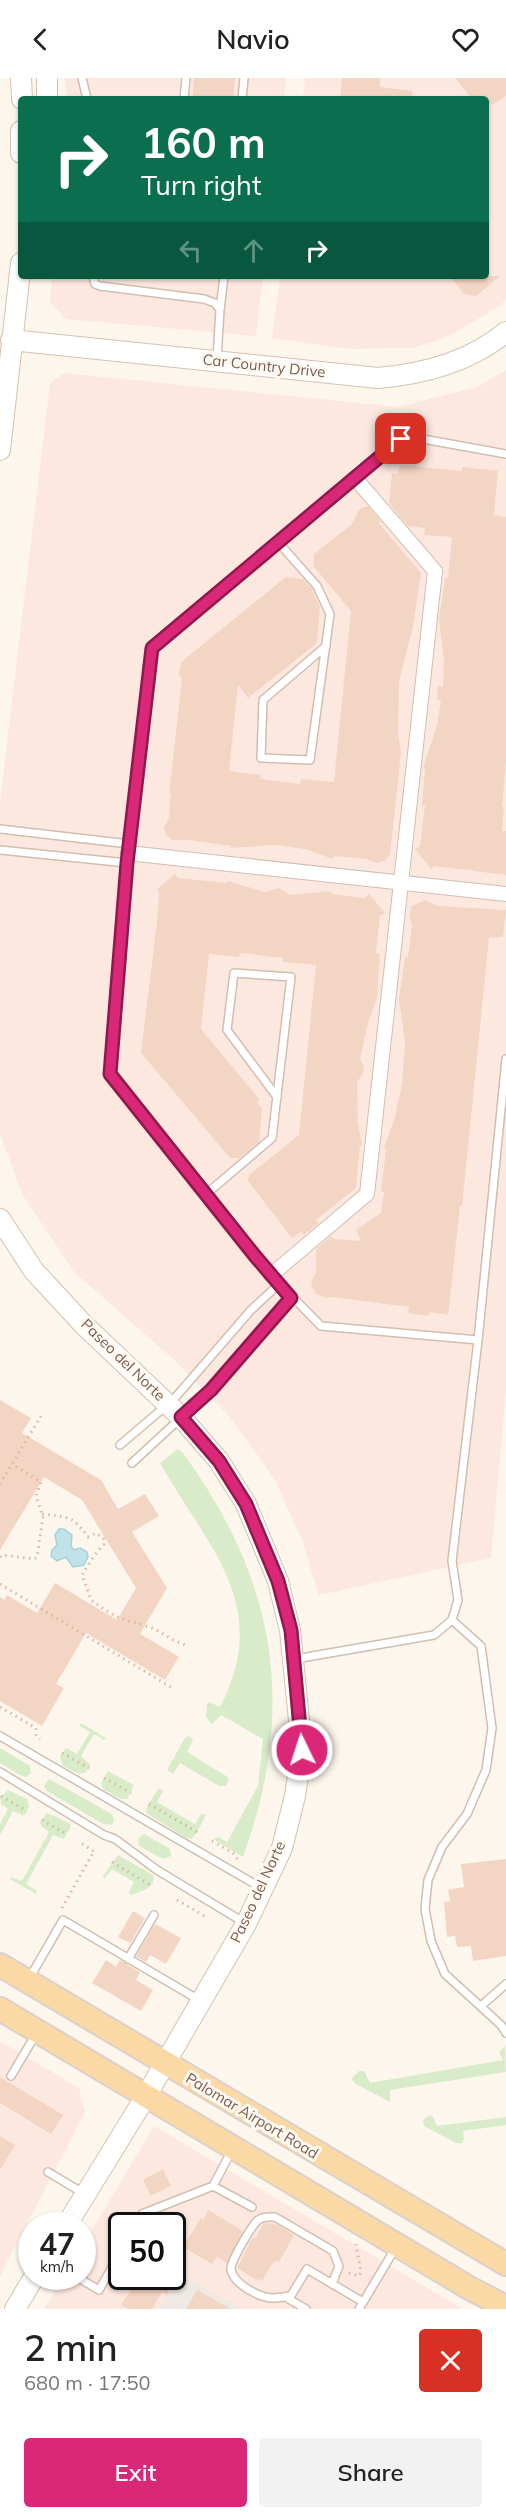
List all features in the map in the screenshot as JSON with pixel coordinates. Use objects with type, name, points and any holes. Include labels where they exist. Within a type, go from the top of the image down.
[{"type":"main road","points":[[21,78],[22,96]]},
{"type":"main road","points":[[47,78],[47,96]]},
{"type":"main road","points":[[0,450],[6,339],[18,278]]},
{"type":"main road","name":"Car Country Drive","points":[[6,339],[378,378],[412,375],[453,362],[496,340],[506,332]]},
{"type":"main road","name":"Paseo del Norte","points":[[0,1219],[34,1271],[84,1324],[175,1410],[219,1461],[246,1504],[278,1581],[291,1630],[302,1750],[296,1796],[282,1848],[246,1924],[146,2096],[74,2212]]},
{"type":"main road","name":"Palomar Airport Road","points":[[0,1965],[506,2264]]},
{"type":"main road","points":[[0,2009],[506,2307]]},
{"type":"main road","points":[[20,2307],[28,2290]]},
{"type":"street","points":[[275,1280],[367,1194],[399,883],[435,572],[355,478]]},
{"type":"street","points":[[128,853],[506,894]]},
{"type":"lane","points":[[81,78],[86,96]]},
{"type":"lane","points":[[184,96],[186,78]]},
{"type":"lane","points":[[242,96],[244,78]]},
{"type":"lane","points":[[94,279],[95,284],[100,286],[204,299],[215,303],[220,310]]},
{"type":"lane","points":[[217,361],[224,279]]},
{"type":"lane","points":[[478,1340],[321,1326],[275,1280],[110,1074],[128,853],[152,648],[401,439],[423,439],[506,454]]},
{"type":"lane","points":[[278,542],[318,586],[330,614],[326,646],[310,760],[261,758],[263,700],[326,646]]},
{"type":"lane","points":[[0,829],[128,853]]},
{"type":"lane","points":[[0,850],[128,853]]},
{"type":"lane","points":[[206,1195],[272,1138],[277,1097],[291,977],[234,973],[226,1030],[277,1097]]},
{"type":"lane","points":[[293,1660],[434,1635],[452,1620],[458,1600],[452,1561],[478,1340],[506,1059]]},
{"type":"lane","points":[[132,1463],[175,1410],[192,1380],[275,1280]]},
{"type":"lane","points":[[120,1445],[211,1390],[291,1298]]},
{"type":"lane","points":[[452,1620],[481,1646],[492,1728],[486,1770],[467,1814],[442,1847],[428,1880],[424,1909],[431,1941],[445,1974],[482,2006],[506,2033]]},
{"type":"lane","points":[[0,1736],[263,1888]]},
{"type":"lane","points":[[0,1772],[104,1835],[115,1839],[157,1870],[246,1924]]},
{"type":"lane","points":[[128,1959],[154,1915]]},
{"type":"lane","points":[[27,1982],[63,1920],[202,2001]]},
{"type":"lane","points":[[482,2006],[506,1984]]},
{"type":"lane","points":[[11,2076],[38,2031]]},
{"type":"lane","points":[[147,2212],[213,2186],[233,2148]]},
{"type":"lane","points":[[48,2172],[85,2194]]},
{"type":"lane","points":[[213,2186],[252,2207]]},
{"type":"lane","points":[[290,2296],[266,2297],[237,2282],[232,2272],[231,2266],[234,2258],[256,2222],[265,2217],[275,2217],[333,2251],[339,2266],[332,2284]]},
{"type":"lane","points":[[290,2296],[307,2269],[361,2305],[398,2245]]},
{"type":"lane","points":[[96,2288],[99,2290],[108,2274]]},
{"type":"lane","points":[[290,2296],[289,2299],[306,2309]]},
{"type":"path","points":[[0,1484],[41,1416]]},
{"type":"path","points":[[0,1557],[2,1555],[34,1559],[37,1557],[42,1514],[36,1496],[40,1482],[12,1464]]},
{"type":"path","points":[[42,1514],[69,1516],[88,1537],[96,1533],[104,1539],[104,1544],[97,1550],[94,1559],[82,1575],[91,1600],[117,1617],[155,1629],[189,1646]]},
{"type":"path","points":[[0,1584],[174,1689]]},
{"type":"path","points":[[0,1707],[36,1728],[36,1736],[40,1739]]},
{"type":"path","points":[[62,1753],[89,1768]]},
{"type":"path","points":[[104,1778],[131,1793]]},
{"type":"path","points":[[1,1796],[27,1811]]},
{"type":"path","points":[[148,1804],[197,1832]]},
{"type":"path","points":[[42,1820],[68,1835]]},
{"type":"path","points":[[88,1848],[94,1839]]},
{"type":"path","points":[[212,1841],[233,1853],[240,1862]]},
{"type":"path","points":[[62,1908],[95,1852],[82,1844]]},
{"type":"path","points":[[112,1862],[152,1886]]},
{"type":"path","points":[[177,1900],[208,1918]]},
{"type":"path","points":[[349,2273],[356,2277],[361,2272],[356,2244]]},
{"type":"shaded area","points":[[65,78],[286,78],[284,96],[67,96]]},
{"type":"shaded area","points":[[305,78],[506,78],[506,299],[501,305],[448,337],[412,348],[351,349],[272,338],[280,279],[489,279],[489,96],[303,96]]},
{"type":"shaded area","points":[[52,279],[263,279],[256,336],[66,319],[50,302]]},
{"type":"shaded area","points":[[506,370],[506,1393],[491,1558],[319,1595],[302,1540],[274,1478],[228,1415],[172,1358],[74,1272],[22,1194],[0,1134],[0,801],[50,383],[64,373],[398,407],[477,387]]},
{"type":"shaded area","points":[[0,2041],[79,2088],[85,2112],[33,2212],[18,2212],[18,2241],[0,2276]]},
{"type":"shaded area","points":[[154,2126],[463,2309],[241,2309],[186,2279],[186,2212],[108,2212],[108,2290],[172,2290],[160,2309],[44,2309],[56,2290],[96,2290],[96,2223]]},
{"type":"shaded area","points":[[186,2278],[241,2309],[160,2309],[172,2290],[186,2290]]},
{"type":"green space","points":[[178,1449],[215,1501],[240,1549],[258,1598],[268,1647],[273,1697],[270,1749],[260,1802],[243,1857],[213,1839],[219,1837],[227,1842],[258,1786],[263,1739],[221,1715],[212,1724],[206,1717],[209,1702],[220,1707],[235,1671],[240,1638],[237,1607],[228,1579],[214,1551],[160,1463]]},
{"type":"green space","points":[[81,1723],[106,1738],[104,1740],[94,1734],[81,1756],[90,1765],[86,1772],[79,1774],[63,1766],[60,1757],[66,1748],[77,1754],[90,1732],[80,1726]]},
{"type":"green space","points":[[189,1736],[193,1740],[187,1752],[226,1776],[229,1779],[226,1786],[219,1786],[180,1763],[173,1774],[168,1771],[185,1738]]},
{"type":"green space","points":[[0,1748],[30,1766],[31,1773],[26,1777],[22,1776],[0,1763]]},
{"type":"green space","points":[[108,1771],[134,1785],[127,1799],[121,1799],[103,1789],[101,1783]]},
{"type":"green space","points":[[49,1779],[112,1814],[114,1820],[112,1825],[103,1824],[47,1791],[44,1786]]},
{"type":"green space","points":[[159,1788],[163,1791],[157,1802],[195,1824],[201,1814],[206,1815],[191,1839],[146,1813],[147,1806]]},
{"type":"green space","points":[[8,1790],[27,1799],[29,1806],[26,1814],[22,1815],[13,1811],[0,1835],[0,1824],[8,1809],[1,1804],[0,1798]]},
{"type":"green space","points":[[47,1813],[71,1826],[64,1839],[53,1835],[26,1884],[37,1891],[36,1894],[10,1877],[22,1881],[49,1832],[41,1826],[40,1822]]},
{"type":"green space","points":[[144,1834],[170,1849],[171,1856],[163,1859],[139,1846],[138,1839]]},
{"type":"green space","points":[[118,1855],[153,1875],[150,1886],[130,1895],[129,1892],[134,1882],[112,1869],[104,1879],[103,1876]]},
{"type":"green space","points":[[505,2046],[506,2072],[390,2090],[390,2102],[351,2079],[359,2071],[364,2071],[370,2083],[503,2060],[499,2052]]},
{"type":"green space","points":[[430,2115],[437,2126],[506,2117],[506,2125],[463,2131],[462,2143],[456,2143],[424,2126],[423,2120]]},
{"type":"water","points":[[59,1529],[64,1529],[72,1535],[71,1546],[74,1550],[80,1548],[87,1552],[88,1557],[84,1565],[73,1567],[66,1557],[57,1561],[51,1556],[52,1550],[57,1545],[55,1535]]},
{"type":"building","points":[[194,78],[235,78],[233,96],[192,96]]},
{"type":"building","points":[[342,78],[380,78],[380,87],[413,91],[412,96],[340,96]]},
{"type":"building","points":[[455,78],[506,78],[506,96],[494,104],[489,104],[489,96],[470,96]]},
{"type":"building","points":[[489,276],[500,276],[476,296],[464,294],[452,279],[489,279]]},
{"type":"building","points":[[400,465],[462,471],[462,467],[498,471],[494,515],[506,517],[506,762],[502,831],[506,831],[506,875],[434,866],[431,869],[415,849],[420,846],[425,805],[422,805],[425,769],[423,768],[437,725],[441,700],[437,700],[438,686],[443,687],[444,661],[439,619],[445,578],[448,578],[452,537],[424,535],[425,528],[408,526],[389,503],[392,473],[398,474]]},
{"type":"building","points":[[368,506],[382,523],[378,522],[421,573],[413,627],[399,681],[398,734],[401,753],[390,855],[384,861],[377,863],[366,859],[335,856],[333,859],[305,849],[275,845],[230,848],[231,846],[190,840],[172,840],[166,835],[164,828],[169,817],[171,793],[169,794],[182,679],[179,675],[181,662],[286,577],[303,579],[312,589],[320,607],[317,643],[248,698],[238,685],[229,771],[261,775],[260,779],[300,784],[301,779],[334,782],[351,611],[314,567],[314,554],[352,524],[359,509]]},
{"type":"building","points":[[175,874],[178,878],[227,883],[228,881],[265,892],[279,888],[290,895],[331,891],[332,894],[365,898],[369,894],[385,913],[380,916],[376,953],[380,954],[377,997],[368,1023],[360,1059],[364,1068],[363,1074],[357,1082],[358,1122],[362,1146],[360,1146],[356,1188],[316,1220],[319,1223],[304,1235],[301,1232],[292,1238],[248,1181],[249,1175],[299,1135],[316,965],[283,962],[283,958],[240,953],[239,957],[209,954],[201,1029],[260,1100],[257,1102],[262,1109],[259,1142],[239,1158],[230,1158],[141,1053],[157,922],[159,892],[157,889]]},
{"type":"building","points":[[425,900],[438,906],[506,910],[503,937],[489,938],[462,1206],[460,1206],[448,1315],[429,1312],[429,1316],[408,1313],[409,1307],[326,1298],[315,1293],[311,1283],[316,1272],[316,1249],[331,1236],[334,1239],[361,1241],[356,1230],[381,1213],[386,1149],[384,1148],[395,1117],[402,1084],[405,1042],[399,999],[412,925],[409,915],[412,906]]},
{"type":"building","points":[[0,1400],[31,1418],[22,1433],[101,1480],[118,1509],[145,1494],[159,1516],[132,1532],[167,1588],[140,1634],[179,1657],[165,1680],[86,1633],[56,1684],[64,1688],[42,1726],[0,1701],[0,1597],[4,1600],[7,1595],[37,1613],[55,1583],[117,1620],[136,1588],[82,1500],[44,1477],[0,1550]]},
{"type":"building","points":[[506,1859],[506,1956],[473,1961],[471,1946],[457,1947],[455,1936],[447,1937],[444,1902],[450,1901],[448,1890],[464,1887],[461,1864]]},
{"type":"building","points":[[133,1911],[145,1918],[126,1951],[130,1943],[118,1937]]},
{"type":"building","points":[[155,1924],[181,1938],[166,1964],[150,1955],[146,1962],[136,1956]]},
{"type":"building","points":[[106,1960],[116,1967],[120,1960],[140,1972],[136,1980],[153,1990],[141,2011],[92,1983]]},
{"type":"building","points":[[0,2077],[63,2115],[51,2134],[0,2103]]},
{"type":"building","points":[[0,2136],[15,2145],[0,2170]]},
{"type":"building","points":[[163,2169],[171,2186],[151,2196],[143,2180]]},
{"type":"building","points":[[208,2210],[243,2231],[227,2263],[217,2257],[212,2264],[186,2249],[186,2242],[201,2218],[203,2220]]},
{"type":"building","points":[[264,2223],[276,2224],[294,2235],[279,2262],[272,2264],[262,2281],[259,2279],[258,2281],[237,2268],[251,2240],[256,2237]]},
{"type":"building","points":[[131,2290],[170,2290],[167,2295],[162,2292],[152,2309],[129,2309],[121,2305]]},
{"type":"building","points":[[197,2290],[231,2309],[186,2309]]},
{"type":"route","points":[[302,1750],[291,1630],[278,1581],[246,1504],[219,1461],[181,1417],[211,1390],[291,1298],[110,1074],[127,863],[152,648],[401,439]]}]
